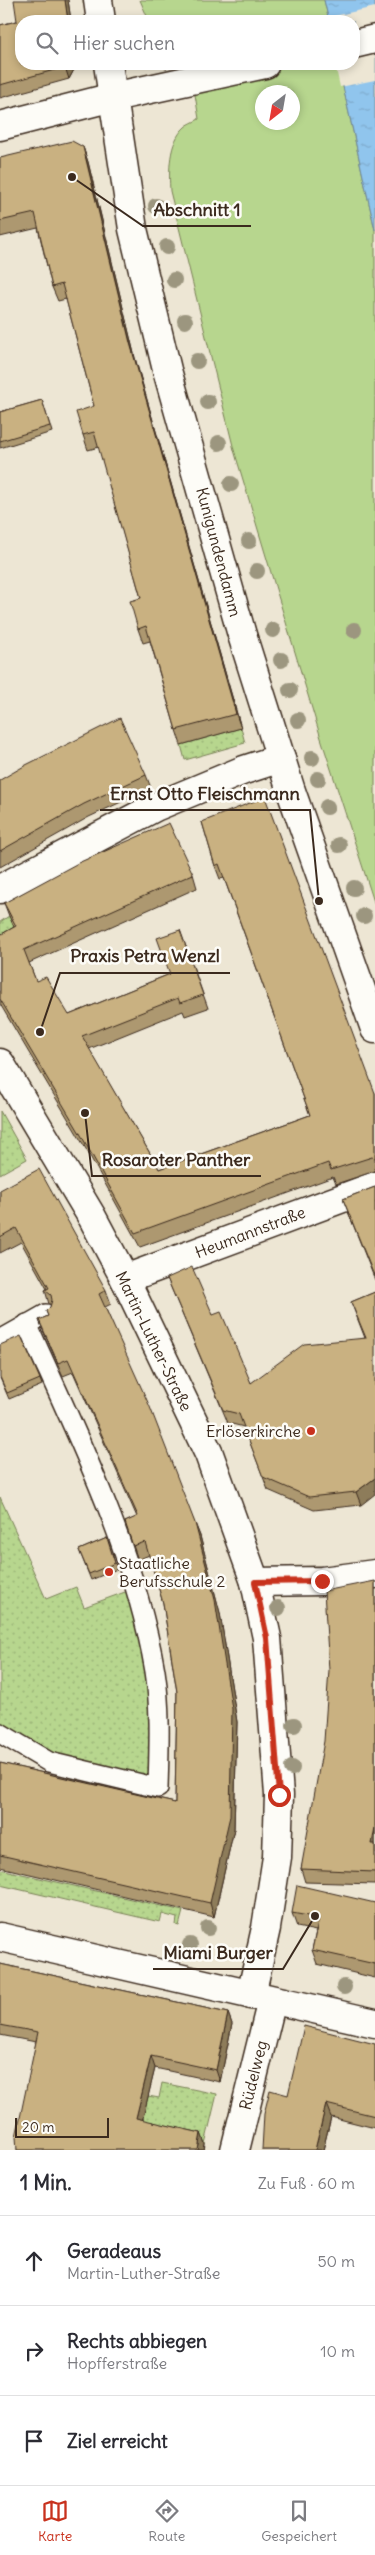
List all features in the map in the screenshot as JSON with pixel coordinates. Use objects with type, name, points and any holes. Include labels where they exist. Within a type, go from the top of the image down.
[{"type":"street","points":[[98,0],[100,15]]},
{"type":"street","points":[[360,43],[375,39]]},
{"type":"street","name":"Kunigundendamm","points":[[109,70],[133,229],[167,370],[242,635],[281,758],[375,1029]]},
{"type":"street","points":[[0,126],[113,97],[238,70]]},
{"type":"street","points":[[0,889],[155,807],[244,770],[281,758]]},
{"type":"street","name":"Martin-Luther-Straße","points":[[0,1063],[92,1217],[125,1279],[208,1454],[255,1582],[267,1638],[279,1795],[277,1857],[266,1928],[261,1997]]},
{"type":"street","name":"Heumannstraße","points":[[125,1279],[375,1186]]},
{"type":"street","points":[[255,1582],[322,1581],[375,1574]]},
{"type":"street","points":[[0,1937],[375,2023]]},
{"type":"street","name":"Rüdelweg","points":[[235,2150],[261,1997]]},
{"type":"lane","points":[[0,1340],[46,1314]]},
{"type":"lane","points":[[0,1733],[49,1762],[158,1788],[159,1718],[155,1673],[136,1588],[97,1478],[27,1324]]},
{"type":"green space","points":[[140,0],[324,0],[328,15],[146,15]]},
{"type":"green space","points":[[191,70],[339,70],[375,230],[375,905],[320,735],[234,450],[170,191],[171,157],[175,141],[185,127],[199,119]]},
{"type":"green space","points":[[241,728],[245,743],[185,760],[181,745]]},
{"type":"green space","points":[[9,916],[21,939],[0,951],[0,922]]},
{"type":"green space","points":[[0,1111],[27,1159],[0,1174]]},
{"type":"green space","points":[[0,1497],[46,1599],[76,1587],[84,1607],[136,1588],[146,1627],[158,1788],[49,1762],[0,1733]]},
{"type":"green space","points":[[0,1869],[183,1911],[179,1926],[176,1925],[177,1918],[162,1914],[160,1922],[0,1885]]},
{"type":"green space","points":[[162,2083],[217,2094],[205,2144],[135,2150],[148,2096],[159,2098]]},
{"type":"water","points":[[324,0],[375,0],[375,230],[339,70],[360,70],[360,15],[328,15]]},
{"type":"pier","points":[[375,7],[375,80],[340,87],[336,70],[360,70],[360,15],[339,15]]},
{"type":"building","points":[[14,0],[65,0],[67,15],[16,15]]},
{"type":"building","points":[[15,21],[15,70],[54,70],[0,85],[0,25]]},
{"type":"building","points":[[72,141],[83,147],[130,343],[236,714],[176,730],[146,626],[138,629],[130,601],[141,598],[94,432],[83,435],[76,412],[94,406],[62,284],[52,287],[35,213],[0,221],[0,158]]},
{"type":"building","points":[[42,400],[50,426],[0,441],[0,412]]},
{"type":"building","points":[[120,718],[146,775],[84,804],[0,851],[0,780]]},
{"type":"building","points":[[265,797],[375,1093],[375,1158],[372,1157],[331,1170],[328,1163],[135,1233],[81,1135],[0,999],[0,935],[16,926],[4,903],[78,863],[169,823],[193,874],[24,950],[36,981],[46,977],[69,1015],[170,974],[157,938],[180,930],[203,995],[180,1003],[178,998],[82,1036],[159,1169],[310,1115],[219,864],[215,866],[202,822]]},
{"type":"building","points":[[39,1169],[106,1290],[99,1294],[150,1407],[195,1523],[215,1600],[232,1709],[230,1816],[210,1903],[0,1855],[0,1763],[175,1803],[177,1692],[163,1603],[145,1542],[133,1546],[125,1522],[138,1516],[68,1359],[58,1363],[39,1320],[48,1316],[46,1311],[50,1307],[52,1300],[51,1295],[45,1290],[49,1288],[16,1228],[0,1237],[0,1190]]},
{"type":"building","points":[[375,1187],[375,1278],[343,1199]]},
{"type":"building","name":"Erlöserkirche","points":[[192,1267],[213,1315],[221,1312],[251,1383],[304,1344],[366,1338],[351,1302],[375,1292],[375,1478],[356,1492],[309,1497],[263,1477],[239,1414],[223,1410],[167,1278]]},
{"type":"building","points":[[21,1336],[40,1379],[7,1393],[0,1377],[0,1345]]},
{"type":"building","points":[[107,1538],[115,1563],[89,1574],[79,1550]]},
{"type":"building","points":[[375,1581],[375,1827],[372,1844],[375,1844],[375,1872],[301,1869],[324,1741],[329,1670],[324,1591]]},
{"type":"building","points":[[297,1885],[375,1903],[375,1964],[312,1950],[319,1918],[292,1913]]},
{"type":"building","points":[[0,1964],[228,2013],[216,2070],[151,2056],[136,2118],[201,2133],[198,2150],[17,2150],[16,2137],[38,2032],[0,2025]]},
{"type":"building","points":[[304,2026],[375,2044],[375,2116],[326,2104],[315,2150],[262,2150],[264,2114],[270,2090],[288,2095]]},
{"type":"place","name":"Abschnitt 1","points":[[72,177]]},
{"type":"place","name":"Ernst Otto Fleischmann","points":[[319,901]]},
{"type":"place","name":"Praxis Petra Wenzl","points":[[40,1032]]},
{"type":"place","name":"Rosaroter Panther","points":[[85,1113]]},
{"type":"place","name":"Erlöserkirche","points":[[311,1431]]},
{"type":"place","name":"Staatliche Berufsschule 2","points":[[109,1572]]},
{"type":"place","name":"Miami Burger","points":[[315,1916]]},
{"type":"route","points":[[279,1795],[267,1638],[255,1582],[322,1581]]}]
